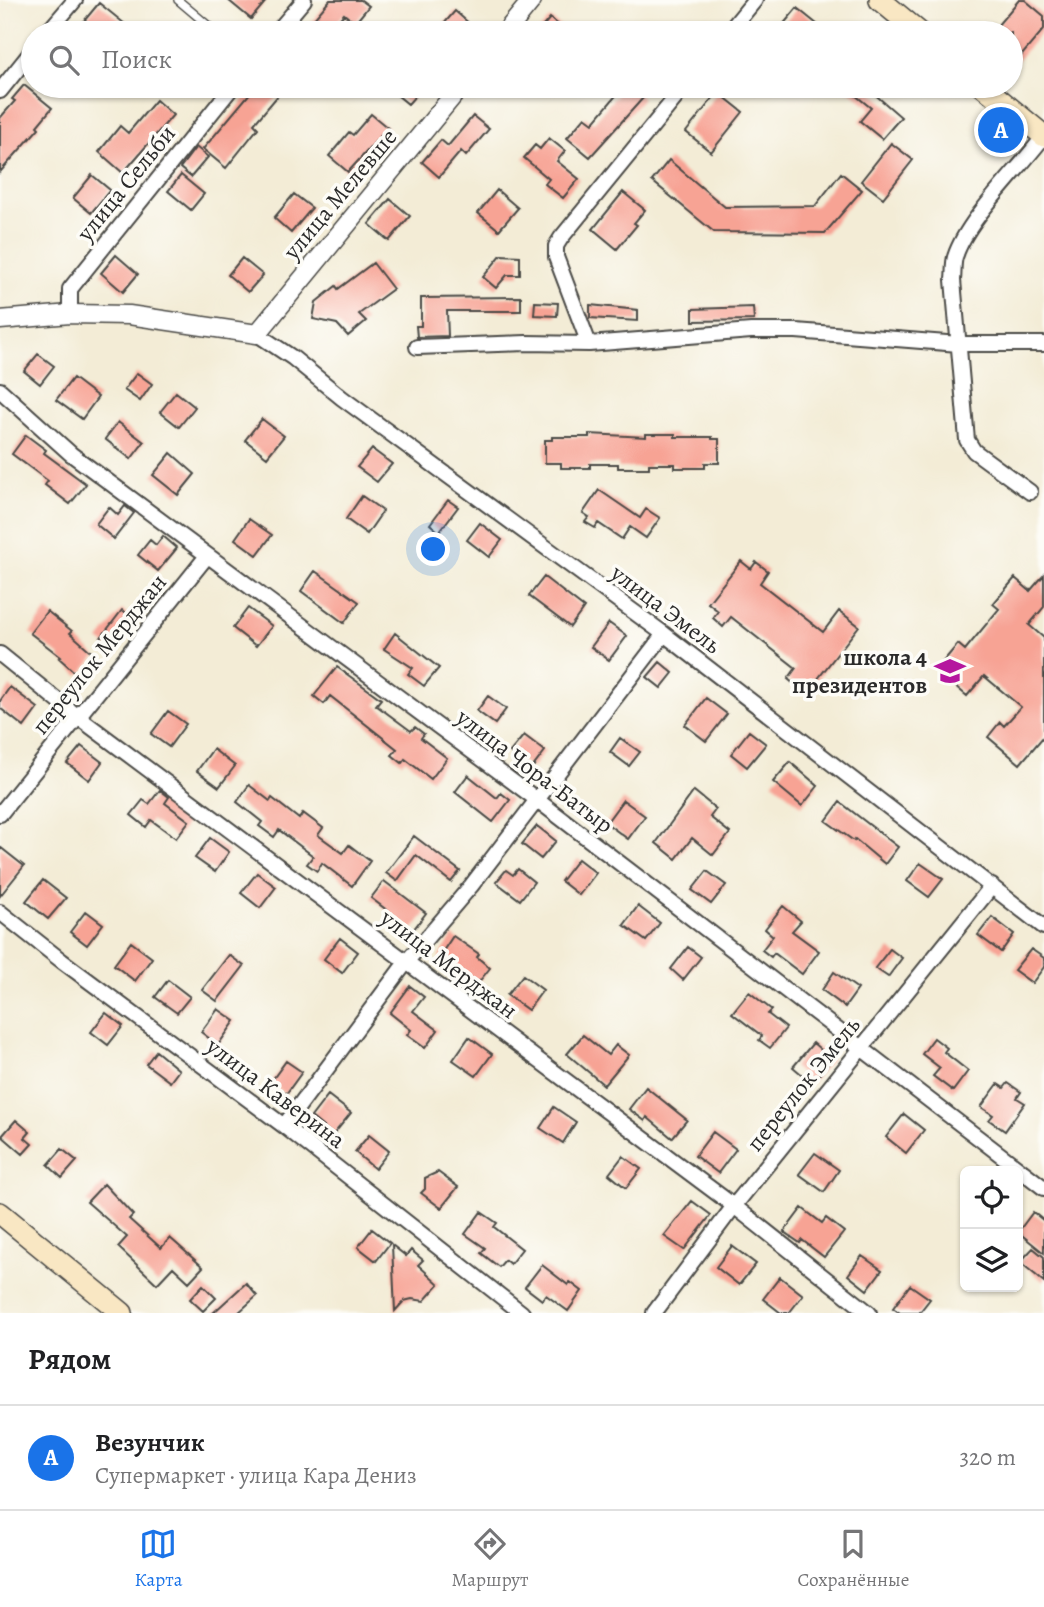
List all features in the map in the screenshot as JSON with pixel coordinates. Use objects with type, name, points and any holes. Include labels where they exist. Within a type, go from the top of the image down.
[{"type":"main road","points":[[880,0],[905,21]]},
{"type":"main road","points":[[998,98],[1044,136]]},
{"type":"main road","points":[[0,1213],[122,1313]]},
{"type":"street","points":[[57,21],[75,0]]},
{"type":"street","points":[[286,21],[304,0]]},
{"type":"street","points":[[515,21],[532,0]]},
{"type":"street","points":[[738,21],[755,0]]},
{"type":"street","points":[[0,91],[21,66]]},
{"type":"street","name":"улица Сельби","points":[[70,314],[71,289],[223,98]]},
{"type":"street","name":"улица Мелевше","points":[[257,334],[451,98]]},
{"type":"street","points":[[589,344],[556,257],[556,246],[675,98]]},
{"type":"street","points":[[1030,492],[974,451],[967,440],[953,279],[954,261],[960,245],[985,209],[1044,136]]},
{"type":"street","points":[[0,320],[70,314],[129,315],[257,334]]},
{"type":"street","points":[[417,347],[589,344],[751,331],[796,331],[959,344],[1044,344]]},
{"type":"street","name":"улица Эмель","points":[[257,334],[664,634],[1044,927]]},
{"type":"street","name":"улица Чора-Батыр","points":[[0,390],[71,454],[536,799],[1044,1188]]},
{"type":"street","name":"переулок Мерджан","points":[[0,814],[207,556]]},
{"type":"street","points":[[284,1126],[407,961],[471,886],[664,634]]},
{"type":"street","name":"улица Мерджан","points":[[0,654],[78,717],[734,1206],[869,1313]]},
{"type":"street","name":"переулок Эмель","points":[[654,1313],[734,1206],[992,886]]},
{"type":"street","name":"улица Каверина","points":[[0,912],[284,1126],[522,1313]]},
{"type":"lane","points":[[178,0],[203,21]]},
{"type":"building","points":[[228,0],[267,0],[251,19]]},
{"type":"building","points":[[330,0],[361,0],[369,6],[357,21],[344,14],[338,21],[312,21]]},
{"type":"building","points":[[1019,0],[1025,0],[1044,16],[1044,29],[1023,54],[1023,21],[1001,21]]},
{"type":"building","points":[[99,3],[121,21],[84,21]]},
{"type":"building","points":[[797,8],[813,21],[786,21]]},
{"type":"building","points":[[455,11],[466,21],[446,21]]},
{"type":"building","points":[[21,88],[21,98],[40,98],[52,108],[37,126],[39,128],[0,172],[0,118],[15,101],[12,99]]},
{"type":"building","points":[[246,98],[276,98],[254,124],[258,128],[226,168],[203,149]]},
{"type":"building","points":[[401,98],[413,98],[408,104]]},
{"type":"building","points":[[614,98],[643,98],[590,157],[567,138],[585,117],[593,123]]},
{"type":"building","points":[[713,98],[726,98],[743,112],[711,152],[686,132]]},
{"type":"building","points":[[859,98],[879,98],[901,117],[882,139],[860,121],[871,108]]},
{"type":"building","points":[[156,100],[173,115],[123,173],[99,152],[120,126],[128,133]]},
{"type":"building","points":[[371,114],[388,128],[348,172],[329,156],[349,132],[353,135]]},
{"type":"building","points":[[473,116],[489,129],[466,156],[461,151],[439,177],[422,162],[441,140],[448,146]]},
{"type":"building","points":[[549,138],[565,151],[557,161],[579,179],[563,198],[545,184],[549,179],[524,158],[535,145],[540,149]]},
{"type":"building","points":[[891,143],[913,160],[883,198],[861,181]]},
{"type":"building","points":[[196,147],[208,157],[191,177],[180,168]]},
{"type":"building","points":[[669,160],[725,207],[815,206],[841,173],[862,190],[825,233],[714,232],[652,181]]},
{"type":"building","points":[[92,175],[110,190],[91,213],[73,198]]},
{"type":"building","points":[[181,175],[204,194],[191,210],[168,191]]},
{"type":"building","points":[[497,190],[518,208],[499,230],[478,213]]},
{"type":"building","points":[[623,192],[645,210],[634,223],[637,225],[617,249],[593,229]]},
{"type":"building","points":[[294,194],[312,208],[291,233],[274,218]]},
{"type":"building","points":[[390,199],[410,216],[389,241],[369,224]]},
{"type":"building","points":[[116,255],[138,274],[123,292],[101,273]]},
{"type":"building","points":[[501,255],[520,256],[520,275],[507,275],[496,288],[483,277]]},
{"type":"building","points":[[242,258],[263,275],[248,292],[228,275]]},
{"type":"building","points":[[373,263],[393,289],[359,314],[366,321],[348,336],[337,324],[313,319],[316,302]]},
{"type":"building","points":[[521,297],[521,311],[447,311],[448,336],[417,337],[416,326],[421,326],[421,298]]},
{"type":"building","points":[[535,302],[558,303],[557,316],[534,315]]},
{"type":"building","points":[[590,305],[638,310],[638,321],[590,318]]},
{"type":"building","points":[[753,307],[754,320],[693,321],[693,309]]},
{"type":"building","points":[[38,354],[54,366],[40,384],[24,371]]},
{"type":"building","points":[[137,373],[152,384],[140,401],[124,390]]},
{"type":"building","points":[[73,378],[98,397],[82,419],[56,400]]},
{"type":"building","points":[[176,392],[195,407],[179,427],[160,412]]},
{"type":"building","points":[[262,419],[284,436],[267,457],[245,440]]},
{"type":"building","points":[[118,422],[144,442],[131,459],[105,439]]},
{"type":"building","points":[[589,434],[712,437],[719,439],[719,463],[705,463],[705,468],[675,468],[675,464],[649,464],[649,468],[618,468],[618,464],[590,464],[590,468],[561,468],[561,463],[545,463],[545,440],[552,440],[552,437],[589,437]]},
{"type":"building","points":[[26,435],[46,450],[44,453],[86,484],[70,504],[45,485],[48,481],[12,454]]},
{"type":"building","points":[[372,449],[392,464],[377,482],[357,467]]},
{"type":"building","points":[[171,453],[195,474],[178,495],[153,475]]},
{"type":"building","points":[[599,490],[640,518],[646,509],[660,518],[646,538],[630,527],[622,539],[598,523],[595,528],[585,522],[589,517],[583,513]]},
{"type":"building","points":[[362,496],[383,511],[367,534],[346,519]]},
{"type":"building","points":[[448,500],[458,507],[439,532],[430,524]]},
{"type":"building","points":[[125,506],[134,513],[114,539],[96,524],[109,507],[118,515]]},
{"type":"building","points":[[249,519],[272,535],[257,555],[235,539]]},
{"type":"building","points":[[480,523],[502,540],[489,557],[467,540]]},
{"type":"building","points":[[163,536],[177,548],[158,571],[138,555],[150,540],[156,545]]},
{"type":"building","points":[[741,561],[751,569],[756,562],[768,571],[760,583],[823,632],[839,611],[859,626],[806,694],[788,679],[796,668],[731,617],[723,627],[713,618],[718,611],[708,603]]},
{"type":"building","points":[[315,571],[359,602],[344,623],[301,591]]},
{"type":"building","points":[[1044,575],[1044,607],[1029,625],[1044,638],[1044,736],[1020,764],[988,737],[1000,722],[1004,726],[1021,707],[984,676],[967,696],[936,670],[958,644],[965,650],[999,609],[993,604],[1015,578],[1030,591]]},
{"type":"building","points":[[544,577],[584,608],[570,627],[529,596]]},
{"type":"building","points":[[248,608],[272,626],[256,646],[233,628]]},
{"type":"building","points":[[122,610],[131,616],[108,647],[99,640]]},
{"type":"building","points":[[47,611],[72,631],[70,633],[96,656],[79,676],[59,658],[61,657],[30,633]]},
{"type":"building","points":[[609,623],[627,636],[609,660],[591,647]]},
{"type":"building","points":[[395,633],[439,668],[424,686],[408,674],[413,668],[384,649]]},
{"type":"building","points":[[660,662],[673,673],[661,688],[647,677]]},
{"type":"building","points":[[337,667],[381,699],[376,705],[411,731],[415,727],[424,734],[421,738],[447,758],[431,779],[405,759],[402,763],[392,755],[397,749],[330,696],[324,704],[314,696]]},
{"type":"building","points":[[10,687],[38,708],[24,727],[0,708],[0,701]]},
{"type":"building","points":[[488,696],[506,709],[495,724],[477,711]]},
{"type":"building","points":[[706,698],[727,714],[706,741],[685,725]]},
{"type":"building","points":[[168,711],[186,724],[169,747],[151,734]]},
{"type":"building","points":[[749,731],[766,744],[747,767],[731,754]]},
{"type":"building","points":[[524,735],[545,751],[532,768],[510,752]]},
{"type":"building","points":[[620,738],[640,752],[629,766],[610,752]]},
{"type":"building","points":[[81,746],[102,762],[89,780],[67,763]]},
{"type":"building","points":[[213,749],[235,766],[219,787],[197,771]]},
{"type":"building","points":[[790,762],[818,786],[802,806],[773,782]]},
{"type":"building","points":[[468,775],[497,798],[501,793],[510,800],[493,822],[455,792]]},
{"type":"building","points":[[249,785],[270,801],[272,798],[299,819],[303,813],[323,828],[318,835],[343,853],[349,845],[370,861],[352,886],[322,863],[317,871],[307,864],[313,856],[279,830],[274,837],[259,826],[262,822],[237,802]]},
{"type":"building","points":[[160,790],[169,797],[165,803],[189,821],[176,838],[151,820],[146,827],[131,815],[143,800],[149,804]]},
{"type":"building","points":[[694,791],[716,809],[710,817],[730,833],[713,855],[692,838],[676,859],[656,843]]},
{"type":"building","points":[[623,800],[645,816],[628,839],[606,823]]},
{"type":"building","points":[[840,802],[898,847],[885,864],[855,839],[854,841],[826,821]]},
{"type":"building","points":[[537,826],[556,841],[541,859],[522,844]]},
{"type":"building","points":[[414,836],[460,871],[451,882],[416,855],[397,881],[386,873]]},
{"type":"building","points":[[210,838],[229,852],[215,872],[195,858]]},
{"type":"building","points":[[0,847],[24,866],[0,896]]},
{"type":"building","points":[[578,859],[596,873],[579,895],[561,881]]},
{"type":"building","points":[[920,863],[943,879],[929,897],[907,881]]},
{"type":"building","points":[[518,869],[534,882],[520,900],[496,882],[506,870],[513,875]]},
{"type":"building","points":[[707,871],[726,885],[711,904],[692,890]]},
{"type":"building","points":[[257,873],[276,887],[260,908],[241,893]]},
{"type":"building","points":[[43,880],[66,898],[48,919],[26,901]]},
{"type":"building","points":[[384,881],[426,913],[413,930],[371,898]]},
{"type":"building","points":[[638,906],[660,923],[646,941],[624,925]]},
{"type":"building","points":[[783,906],[801,921],[792,931],[819,951],[802,974],[774,953],[771,957],[762,950],[773,936],[765,929]]},
{"type":"building","points":[[86,911],[103,924],[87,945],[70,932]]},
{"type":"building","points":[[992,917],[1014,934],[1001,952],[978,935]]},
{"type":"building","points":[[453,936],[479,954],[477,957],[490,968],[478,983],[439,957]]},
{"type":"building","points":[[340,938],[358,952],[342,973],[324,959]]},
{"type":"building","points":[[131,942],[152,958],[135,981],[114,965]]},
{"type":"building","points":[[688,947],[701,957],[683,980],[671,969]]},
{"type":"building","points":[[890,949],[902,958],[888,977],[875,968]]},
{"type":"building","points":[[1031,949],[1044,958],[1044,967],[1032,983],[1014,970]]},
{"type":"building","points":[[229,955],[244,966],[217,1001],[202,990]]},
{"type":"building","points":[[834,972],[858,989],[845,1007],[822,990]]},
{"type":"building","points":[[523,975],[543,990],[528,1010],[507,995]]},
{"type":"building","points":[[168,980],[190,997],[177,1013],[155,997]]},
{"type":"building","points":[[410,986],[424,997],[413,1011],[438,1030],[425,1048],[407,1035],[411,1030],[390,1013]]},
{"type":"building","points":[[749,992],[772,1010],[768,1014],[786,1028],[770,1048],[759,1040],[762,1036],[732,1013]]},
{"type":"building","points":[[218,1009],[235,1021],[218,1045],[201,1032]]},
{"type":"building","points":[[106,1013],[123,1026],[108,1045],[91,1032]]},
{"type":"building","points":[[583,1035],[608,1055],[616,1045],[629,1055],[604,1085],[567,1054]]},
{"type":"building","points":[[469,1037],[492,1054],[476,1076],[453,1060]]},
{"type":"building","points":[[934,1038],[947,1048],[944,1052],[968,1071],[953,1091],[933,1076],[940,1068],[922,1054]]},
{"type":"building","points":[[813,1043],[832,1059],[812,1083],[793,1067]]},
{"type":"building","points":[[156,1051],[179,1070],[170,1082],[146,1064]]},
{"type":"building","points":[[286,1061],[302,1072],[286,1094],[270,1083]]},
{"type":"building","points":[[1008,1083],[1021,1092],[1017,1098],[1025,1103],[1005,1131],[989,1120],[993,1115],[981,1107],[998,1084],[1004,1088]]},
{"type":"building","points":[[646,1087],[687,1120],[672,1138],[647,1117],[645,1121],[629,1109]]},
{"type":"building","points":[[328,1095],[351,1113],[333,1135],[311,1117]]},
{"type":"building","points":[[554,1107],[576,1122],[563,1143],[540,1128]]},
{"type":"building","points":[[904,1114],[924,1130],[906,1153],[886,1137]]},
{"type":"building","points":[[16,1120],[30,1132],[25,1138],[32,1144],[23,1154],[2,1136]]},
{"type":"building","points":[[713,1132],[736,1149],[718,1173],[695,1156]]},
{"type":"building","points":[[369,1135],[389,1151],[375,1169],[355,1152]]},
{"type":"building","points":[[62,1149],[77,1161],[62,1178],[48,1165]]},
{"type":"building","points":[[815,1153],[839,1170],[824,1192],[799,1174]]},
{"type":"building","points":[[623,1156],[641,1169],[626,1188],[609,1174]]},
{"type":"building","points":[[438,1172],[458,1187],[441,1208],[421,1193],[425,1189],[425,1178]]},
{"type":"building","points":[[104,1184],[133,1215],[129,1219],[161,1248],[170,1238],[203,1267],[189,1282],[173,1267],[157,1284],[118,1247],[127,1237],[87,1202]]},
{"type":"building","points":[[692,1201],[711,1215],[684,1250],[664,1236]]},
{"type":"building","points":[[802,1208],[822,1223],[826,1218],[844,1232],[824,1257],[802,1240],[800,1243],[784,1232]]},
{"type":"building","points":[[481,1212],[497,1223],[494,1227],[522,1249],[510,1264],[505,1260],[499,1267],[481,1253],[485,1248],[465,1234]]},
{"type":"building","points":[[1033,1212],[1044,1221],[1044,1253],[1023,1236],[1023,1225]]},
{"type":"building","points":[[372,1229],[390,1243],[376,1261],[358,1247]]},
{"type":"building","points":[[392,1245],[406,1256],[411,1250],[423,1260],[418,1265],[439,1284],[424,1301],[404,1301],[395,1311]]},
{"type":"building","points":[[732,1246],[756,1264],[739,1285],[716,1267]]},
{"type":"building","points":[[1033,1248],[1044,1257],[1044,1282],[1023,1264],[1023,1259]]},
{"type":"building","points":[[862,1256],[882,1270],[867,1290],[848,1275]]},
{"type":"building","points":[[542,1265],[568,1285],[570,1282],[582,1291],[568,1311],[546,1295],[542,1300],[525,1287]]},
{"type":"building","points":[[780,1277],[803,1295],[789,1313],[781,1313],[763,1299]]},
{"type":"building","points":[[246,1283],[257,1296],[238,1313],[213,1313]]},
{"type":"building","points":[[203,1285],[216,1298],[203,1311],[190,1299]]},
{"type":"building","points":[[910,1285],[930,1299],[919,1313],[900,1313],[893,1308]]},
{"type":"place","name":"Везунчик","points":[[1001,130]]},
{"type":"place","name":"школа 4 президентов","points":[[950,671]]}]
